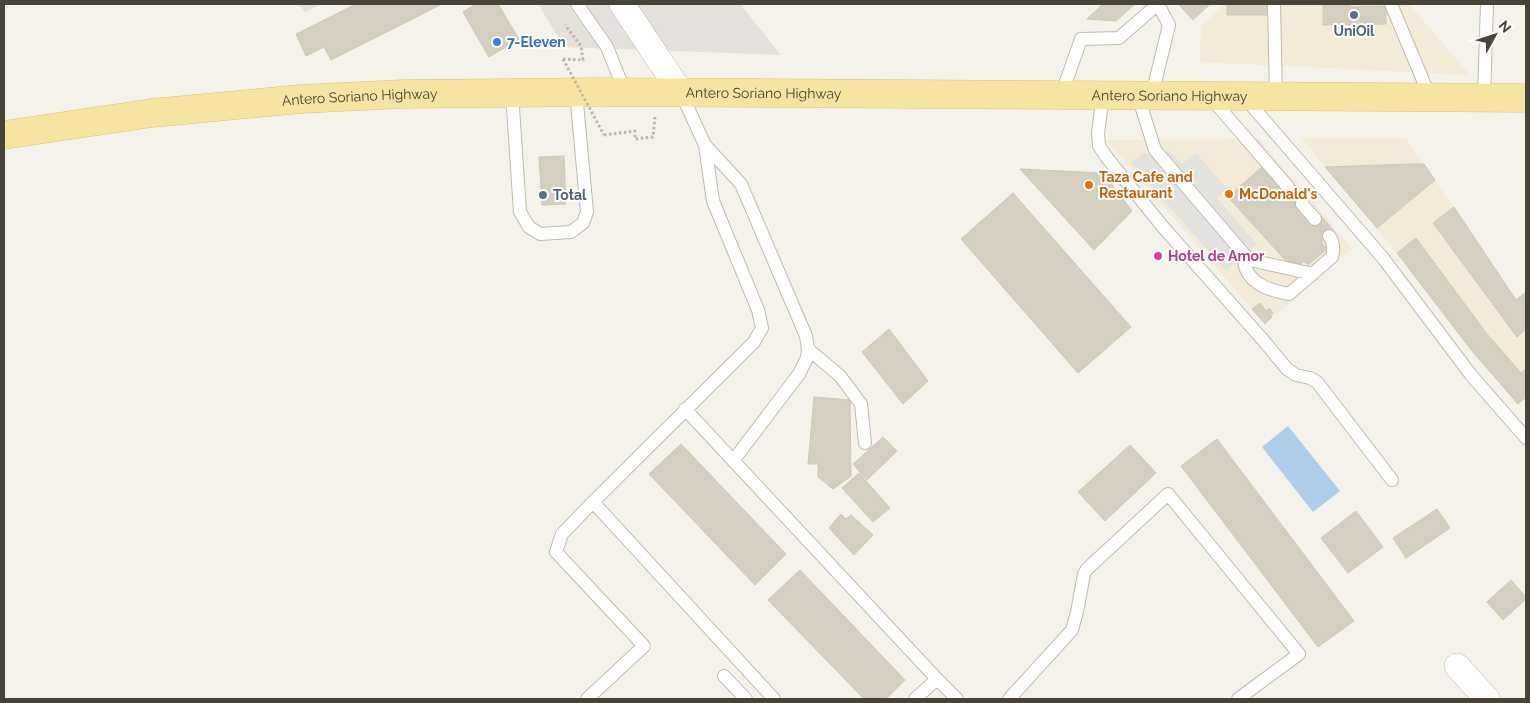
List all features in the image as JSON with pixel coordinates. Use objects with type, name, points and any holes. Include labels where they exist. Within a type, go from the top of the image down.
[{"type":"main road","name":"Antero Soriano Highway","points":[[4,135],[152,112],[301,99],[403,94],[625,92],[1526,98]]},
{"type":"street","points":[[621,4],[673,93]]},
{"type":"street","points":[[1457,666],[1487,699]]},
{"type":"lane","points":[[577,4],[607,47],[625,92]]},
{"type":"lane","points":[[1061,96],[1081,39],[1119,38],[1158,4],[1169,25],[1145,95],[1155,150],[1250,260],[1313,274]]},
{"type":"lane","points":[[1274,4],[1276,96]]},
{"type":"lane","points":[[1390,4],[1430,97]]},
{"type":"lane","points":[[1484,97],[1487,4]]},
{"type":"lane","points":[[512,93],[520,212],[529,227],[540,234],[572,232],[583,223],[587,212],[576,92]]},
{"type":"lane","points":[[673,93],[704,145],[741,184],[806,336],[808,358],[799,374],[733,460]]},
{"type":"lane","points":[[1103,95],[1098,133],[1099,146],[1108,159],[1162,227],[1287,369],[1296,375],[1310,378],[1317,382],[1392,480]]},
{"type":"lane","points":[[1209,96],[1288,187]]},
{"type":"lane","points":[[1244,96],[1383,258],[1471,375],[1526,438]]},
{"type":"lane","points":[[587,699],[644,646],[556,552],[562,534],[754,342],[762,328],[758,310],[712,201],[704,145]]},
{"type":"lane","points":[[1302,204],[1315,219]]},
{"type":"lane","points":[[1241,251],[1246,269],[1259,284],[1275,291],[1289,294],[1332,257],[1334,249],[1329,236]]},
{"type":"lane","points":[[808,349],[840,376],[862,404],[865,443]]},
{"type":"lane","points":[[685,409],[957,699]]},
{"type":"lane","points":[[1009,699],[1072,630],[1084,574],[1087,569],[1168,494],[1299,654],[1238,699]]},
{"type":"lane","points":[[593,502],[774,699]]},
{"type":"lane","points":[[724,676],[746,699]]},
{"type":"lane","points":[[915,699],[937,679]]},
{"type":"path","points":[[565,25],[581,46],[584,60],[563,59],[604,134],[635,132],[635,139],[653,137]]},
{"type":"shaded area","points":[[298,4],[321,4],[305,12]]},
{"type":"shaded area","points":[[538,4],[740,4],[781,55],[564,47]]},
{"type":"shaded area","points":[[1224,4],[1409,4],[1470,75],[1200,62],[1201,27]]},
{"type":"shaded area","points":[[1301,138],[1406,138],[1516,299],[1526,292],[1526,397],[1518,404],[1397,253]]},
{"type":"shaded area","name":"McDonald's","points":[[1259,139],[1352,248],[1265,324],[1106,140]]},
{"type":"shaded area","points":[[1169,151],[1182,164],[1196,153],[1227,189],[1217,198],[1257,244],[1226,271],[1131,163],[1143,153]]},
{"type":"water","points":[[1288,426],[1340,491],[1313,512],[1262,447]]},
{"type":"building","points":[[356,4],[442,4],[331,60],[324,47],[306,56],[296,34]]},
{"type":"building","points":[[476,4],[498,4],[519,39],[489,57],[463,12]]},
{"type":"building","points":[[1103,4],[1135,4],[1116,21],[1087,19]]},
{"type":"building","points":[[1180,4],[1210,4],[1193,20]]},
{"type":"building","points":[[1227,4],[1267,4],[1267,15],[1227,15]]},
{"type":"building","name":"UniOil","points":[[1323,4],[1350,4],[1350,7],[1386,6],[1386,24],[1323,25]]},
{"type":"building","points":[[564,156],[566,204],[542,205],[539,157]]},
{"type":"building","points":[[1424,164],[1435,180],[1377,228],[1325,167]]},
{"type":"building","points":[[1262,167],[1283,192],[1293,183],[1307,199],[1298,207],[1311,222],[1320,215],[1334,231],[1321,242],[1327,249],[1308,265],[1304,261],[1296,268],[1290,261],[1288,263],[1228,197]]},
{"type":"building","points":[[1020,169],[1103,173],[1132,211],[1094,250]]},
{"type":"building","points":[[1013,193],[1131,327],[1078,373],[961,239]]},
{"type":"building","points":[[1454,207],[1516,300],[1526,292],[1526,329],[1517,337],[1433,223]]},
{"type":"building","points":[[1416,238],[1487,334],[1521,373],[1526,369],[1526,397],[1518,404],[1472,351],[1397,253]]},
{"type":"building","points":[[1260,303],[1266,311],[1269,308],[1273,313],[1270,315],[1272,317],[1265,324],[1252,309]]},
{"type":"building","points":[[889,329],[928,381],[903,404],[862,352]]},
{"type":"building","points":[[814,397],[850,400],[851,476],[833,489],[818,477],[818,464],[808,464]]},
{"type":"building","points":[[883,437],[897,451],[867,480],[853,464]]},
{"type":"building","points":[[1217,439],[1354,621],[1318,647],[1181,466]]},
{"type":"building","points":[[681,444],[786,554],[755,585],[649,474]]},
{"type":"building","points":[[1130,445],[1156,473],[1105,521],[1078,492]]},
{"type":"building","points":[[859,473],[890,508],[873,522],[842,488]]},
{"type":"building","points":[[1437,509],[1450,528],[1406,558],[1393,538]]},
{"type":"building","points":[[1356,511],[1383,547],[1348,573],[1321,538]]},
{"type":"building","points":[[841,514],[846,519],[851,515],[873,535],[854,555],[829,528]]},
{"type":"building","points":[[800,570],[905,680],[886,699],[864,699],[768,600]]},
{"type":"building","points":[[1511,580],[1526,599],[1503,620],[1487,602]]},
{"type":"place","name":"UniOil","points":[[1354,15]]},
{"type":"place","name":"7-Eleven","points":[[497,42]]},
{"type":"place","name":"Taza Cafe and Restaurant","points":[[1089,185]]},
{"type":"place","name":"McDonald's","points":[[1229,194]]},
{"type":"place","name":"Total","points":[[543,195]]},
{"type":"place","name":"Hotel de Amor","points":[[1158,256]]}]
